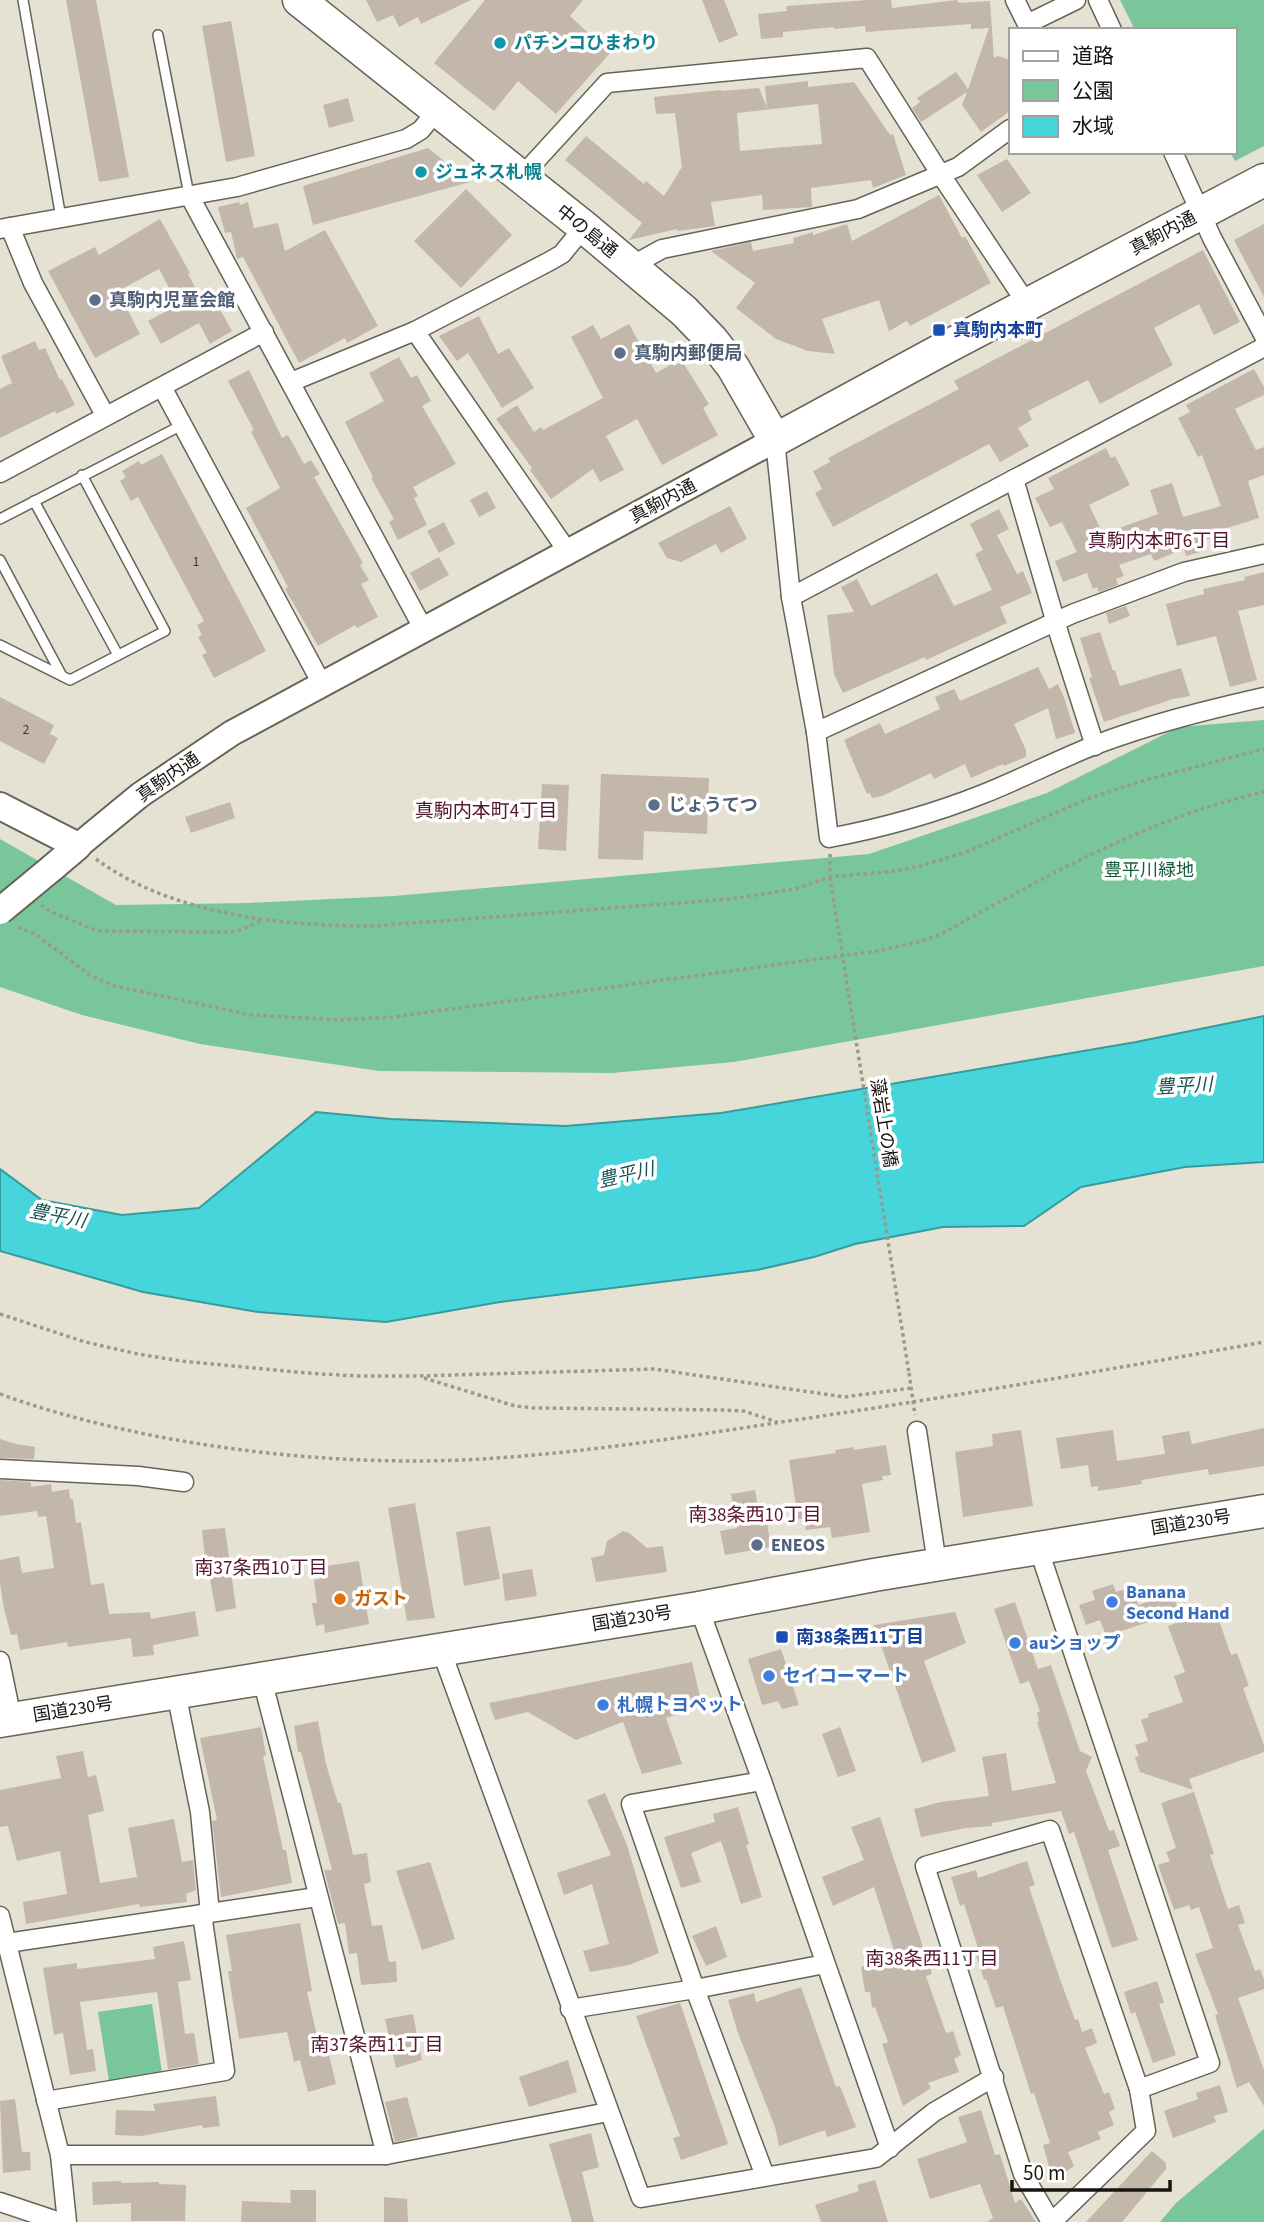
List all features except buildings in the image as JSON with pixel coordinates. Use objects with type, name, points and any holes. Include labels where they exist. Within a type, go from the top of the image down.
[{"type":"highway","name":"中の島通","points":[[299,0],[584,227],[684,311],[712,340],[743,380],[775,440]]},
{"type":"highway","name":"真駒内通","points":[[775,440],[1264,180]]},
{"type":"highway","name":"国道230号","points":[[6,1720],[699,1608],[937,1564],[1264,1511]]},
{"type":"main road","points":[[0,806],[78,846],[52,868],[6,918]]},
{"type":"street","points":[[1015,0],[1027,24],[1076,0]]},
{"type":"street","points":[[1098,0],[1111,28]]},
{"type":"street","points":[[521,177],[607,83],[867,58],[1027,304]]},
{"type":"street","points":[[105,415],[5,228],[237,187],[406,139],[421,130],[437,110]]},
{"type":"street","points":[[631,266],[662,249],[858,209],[958,167],[1009,130]]},
{"type":"street","points":[[1174,154],[1212,238],[1264,336]]},
{"type":"street","points":[[189,195],[424,630]]},
{"type":"street","points":[[291,382],[415,331],[562,254],[584,227]]},
{"type":"street","points":[[415,331],[568,552]]},
{"type":"street","points":[[0,472],[264,332]]},
{"type":"street","points":[[790,597],[1264,347]]},
{"type":"street","points":[[162,387],[323,685]]},
{"type":"street","points":[[775,440],[790,597],[816,732],[829,838],[887,827],[946,808],[1095,746],[1177,717],[1264,697]]},
{"type":"street","name":"真駒内通","points":[[78,846],[140,795],[232,733],[775,440]]},
{"type":"street","points":[[1014,479],[1095,746]]},
{"type":"street","points":[[816,732],[1093,606],[1185,572],[1264,554]]},
{"type":"street","points":[[917,1431],[937,1564]]},
{"type":"street","points":[[0,1469],[138,1476],[184,1482]]},
{"type":"street","points":[[1038,1547],[1210,2063],[1139,2089]]},
{"type":"street","points":[[699,1608],[890,2148]]},
{"type":"street","points":[[441,1650],[640,2198],[876,2158],[934,2112],[994,2077]]},
{"type":"street","points":[[0,1661],[6,1720]]},
{"type":"street","points":[[262,1679],[386,2155]]},
{"type":"street","points":[[46,2101],[225,2071],[206,1914],[200,1812],[176,1692]]},
{"type":"street","points":[[762,1781],[631,1804],[695,1989],[765,2176]]},
{"type":"street","points":[[1050,1829],[1139,2089],[1146,2131],[1051,2222],[1023,2174],[994,2077],[925,1866],[1050,1829]]},
{"type":"street","points":[[7,1943],[317,1897]]},
{"type":"street","points":[[0,1916],[60,2155],[67,2222]]},
{"type":"street","points":[[570,2009],[825,1964]]},
{"type":"street","points":[[60,2155],[386,2155],[608,2112]]},
{"type":"street","points":[[0,2202],[60,2222]]},
{"type":"lane","points":[[23,0],[61,218]]},
{"type":"lane","points":[[158,35],[189,195]]},
{"type":"lane","points":[[0,519],[182,425]]},
{"type":"lane","points":[[0,645],[70,680],[165,631],[82,475]]},
{"type":"lane","points":[[34,501],[118,655]]},
{"type":"lane","points":[[0,560],[63,677]]},
{"type":"path","points":[[78,846],[111,870],[144,886],[202,907],[265,920],[373,926],[730,899],[795,889],[830,877],[920,866],[966,852],[1087,799],[1264,748]]},
{"type":"path","points":[[6,918],[35,934],[91,976],[115,986],[251,1015],[340,1020],[392,1017],[877,951],[918,942],[941,934],[1115,842],[1220,803],[1264,792]]},
{"type":"path","name":"藻岩上の橋","points":[[830,877],[917,1431]]},
{"type":"path","points":[[31,898],[51,912],[98,931],[235,932],[265,920]]},
{"type":"path","points":[[0,1314],[85,1342],[181,1361],[357,1377],[654,1369],[844,1397],[912,1388]]},
{"type":"path","points":[[0,1394],[37,1408],[244,1450],[394,1461],[480,1459],[567,1452],[913,1404],[1264,1342]]},
{"type":"path","points":[[419,1376],[515,1406],[744,1411],[779,1423]]},
{"type":"green space","points":[[1120,0],[1264,0],[1264,146],[1235,161],[1231,154],[1236,154],[1236,28],[1134,28]]},
{"type":"green space","name":"豊平川緑地","points":[[1264,720],[1264,966],[734,1062],[612,1073],[379,1071],[200,1044],[82,1015],[0,987],[0,839],[116,905],[248,903],[394,896],[869,854],[1047,793],[1179,727]]},
{"type":"green space","points":[[152,2004],[162,2073],[109,2081],[98,2012]]},
{"type":"green space","points":[[1264,2129],[1264,2222],[1160,2222],[1176,2203]]},
{"type":"water","name":"豊平川","points":[[1264,1016],[1264,1162],[1185,1167],[1081,1187],[1024,1226],[943,1227],[855,1244],[757,1270],[500,1302],[386,1322],[258,1312],[143,1292],[0,1251],[0,1169],[42,1200],[122,1215],[199,1208],[316,1112],[391,1119],[566,1126],[721,1113],[1136,1042]]},
{"type":"place","name":"パチンコひまわり","points":[[500,43]]},
{"type":"place","name":"ジュネス札幌","points":[[421,172]]},
{"type":"place","name":"真駒内児童会館","points":[[95,300]]},
{"type":"place","name":"真駒内本町","points":[[939,330]]},
{"type":"place","name":"真駒内郵便局","points":[[620,353]]},
{"type":"place","name":"じょうてつ","points":[[654,805]]},
{"type":"place","name":"ENEOS","points":[[757,1545]]},
{"type":"place","name":"ガスト","points":[[340,1599]]},
{"type":"place","name":"Banana Second Hand","points":[[1112,1602]]},
{"type":"place","name":"南38条西11丁目","points":[[782,1637]]},
{"type":"place","name":"auショップ","points":[[1015,1643]]},
{"type":"place","name":"セイコーマート","points":[[769,1676]]},
{"type":"place","name":"札幌トヨペット","points":[[603,1705]]},
{"type":"district","name":"真駒内本町6丁目","points":[[1159,540]]},
{"type":"district","name":"真駒内本町4丁目","points":[[486,810]]},
{"type":"district","name":"南38条西10丁目","points":[[755,1514]]},
{"type":"district","name":"南37条西10丁目","points":[[261,1567]]},
{"type":"district","name":"南38条西11丁目","points":[[932,1958]]},
{"type":"district","name":"南37条西11丁目","points":[[377,2044]]}]
